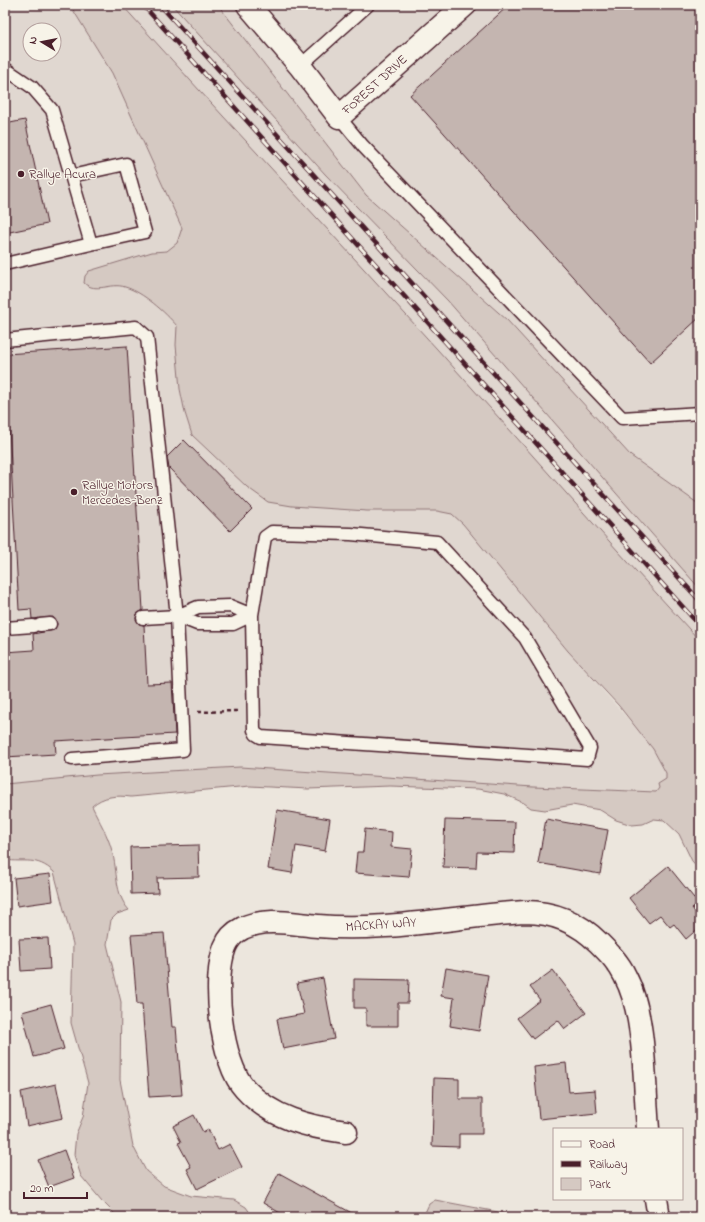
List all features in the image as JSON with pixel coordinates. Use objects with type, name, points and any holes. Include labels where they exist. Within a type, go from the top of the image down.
[{"type":"street","name":"FOREST DRIVE","points":[[248,5],[300,66],[339,117],[465,5]]},
{"type":"street","name":"MACKAY WAY","points":[[346,1132],[299,1123],[271,1110],[257,1101],[245,1089],[234,1072],[228,1058],[221,1020],[221,970],[225,946],[234,934],[241,929],[263,922],[357,928],[525,912],[549,914],[572,922],[584,930],[613,957],[631,988],[639,1022],[648,1128]]},
{"type":"street","points":[[656,1200],[659,1217]]},
{"type":"lane","points":[[300,66],[368,5]]},
{"type":"lane","points":[[5,71],[7,70],[32,88],[52,110],[91,244]]},
{"type":"lane","points":[[339,117],[363,146],[622,418],[699,414]]},
{"type":"lane","points":[[5,264],[145,232],[126,164],[71,176]]},
{"type":"lane","points":[[5,340],[136,328],[147,337],[177,616],[183,750],[72,760]]},
{"type":"lane","points":[[267,533],[351,534],[437,542],[525,638],[590,748],[587,758],[261,737],[256,734],[254,730],[252,615],[265,537],[267,533]]},
{"type":"lane","points":[[143,618],[177,616],[198,607],[230,606],[252,615]]},
{"type":"lane","points":[[177,616],[197,624],[233,624],[252,615]]},
{"type":"lane","points":[[5,628],[41,625]]},
{"type":"path","points":[[214,711],[222,711]]},
{"type":"shaded area","points":[[5,5],[70,5],[112,73],[182,228],[180,389],[185,413],[192,435],[247,487],[447,505],[568,651],[653,749],[682,802],[656,792],[222,774],[5,785]]},
{"type":"shaded area","points":[[122,5],[172,5],[325,174],[444,296],[700,589],[700,641],[636,572],[436,348],[253,150]]},
{"type":"shaded area","points":[[218,5],[700,5],[700,505],[631,456],[507,320],[366,195]]},
{"type":"green space","points":[[70,5],[122,5],[200,92],[359,263],[700,641],[700,870],[692,861],[679,834],[664,820],[654,819],[643,824],[632,825],[616,820],[600,810],[572,805],[545,810],[531,808],[524,803],[504,794],[478,789],[390,786],[308,789],[250,786],[131,797],[115,796],[105,798],[92,806],[110,845],[121,897],[129,910],[117,914],[111,920],[107,944],[121,1002],[120,1080],[133,1146],[146,1171],[164,1186],[191,1196],[234,1200],[246,1207],[253,1217],[118,1217],[81,1176],[74,1155],[76,1134],[83,1117],[88,1083],[71,1023],[73,944],[54,872],[48,867],[36,862],[5,860],[5,784],[97,775],[240,767],[533,787],[656,792],[659,788],[658,784],[666,779],[666,773],[653,749],[619,706],[568,651],[463,524],[452,514],[437,511],[367,511],[292,506],[268,502],[247,487],[192,435],[185,413],[180,389],[176,345],[177,326],[153,303],[139,293],[120,286],[94,288],[84,283],[85,276],[89,271],[152,252],[167,251],[177,243],[182,228],[112,73]]},
{"type":"green space","points":[[172,5],[218,5],[366,195],[507,320],[631,456],[700,505],[700,589],[448,301],[325,174]]},
{"type":"green space","points":[[435,1200],[514,1215],[543,1217],[423,1217],[429,1204]]},
{"type":"building","points":[[509,5],[700,5],[700,317],[650,363],[410,95]]},
{"type":"building","name":"Rallye Acura","points":[[25,120],[47,224],[5,233],[5,124]]},
{"type":"building","name":"Rallye Motors Mercedes-Benz","points":[[127,346],[143,610],[137,614],[136,619],[139,624],[144,625],[147,684],[172,683],[175,734],[55,741],[56,754],[5,757],[5,652],[34,650],[33,634],[54,630],[57,624],[53,617],[32,619],[31,609],[19,610],[5,354]]},
{"type":"building","points":[[184,440],[252,509],[230,531],[169,468],[167,457]]},
{"type":"building","points":[[277,810],[330,819],[325,851],[296,846],[292,873],[268,869]]},
{"type":"building","points":[[546,819],[608,830],[600,874],[538,863]]},
{"type":"building","points":[[445,820],[515,822],[514,853],[477,852],[476,868],[443,867]]},
{"type":"building","points":[[365,829],[392,832],[391,847],[412,849],[409,877],[355,873],[357,852],[363,852]]},
{"type":"building","points":[[198,845],[199,877],[157,878],[158,893],[131,894],[130,847]]},
{"type":"building","points":[[668,866],[698,903],[692,908],[700,918],[700,927],[686,939],[674,924],[670,927],[660,915],[649,923],[629,898]]},
{"type":"building","points":[[50,874],[53,901],[17,906],[14,878]]},
{"type":"building","points":[[164,933],[172,1027],[176,1027],[182,1095],[149,1097],[142,1004],[137,1004],[131,935]]},
{"type":"building","points":[[48,938],[50,969],[21,971],[19,939]]},
{"type":"building","points":[[446,968],[488,975],[479,1031],[450,1026],[454,998],[441,996]]},
{"type":"building","points":[[553,970],[586,1013],[565,1029],[558,1020],[533,1039],[517,1018],[540,1000],[530,987]]},
{"type":"building","points":[[323,978],[334,1039],[283,1049],[277,1019],[304,1014],[297,983]]},
{"type":"building","points":[[354,979],[409,980],[408,1003],[398,1003],[398,1026],[366,1026],[366,1008],[354,1008]]},
{"type":"building","points":[[51,1004],[64,1049],[34,1057],[22,1012]]},
{"type":"building","points":[[566,1063],[569,1092],[595,1090],[597,1113],[539,1119],[534,1067]]},
{"type":"building","points":[[434,1078],[459,1079],[459,1099],[482,1099],[482,1134],[459,1134],[459,1147],[432,1146]]},
{"type":"building","points":[[56,1084],[63,1118],[27,1126],[21,1092]]},
{"type":"building","points":[[194,1115],[203,1132],[208,1129],[218,1150],[230,1144],[242,1167],[197,1189],[187,1169],[191,1167],[178,1143],[181,1142],[173,1126]]},
{"type":"building","points":[[64,1150],[74,1178],[49,1187],[38,1160]]},
{"type":"building","points":[[279,1173],[359,1217],[287,1217],[263,1203]]},
{"type":"railway","points":[[143,5],[700,626]]},
{"type":"railway","points":[[160,5],[700,601]]},
{"type":"place","name":"Rallye Acura","points":[[21,174]]},
{"type":"place","name":"Rallye Motors Mercedes-Benz","points":[[74,492]]}]
